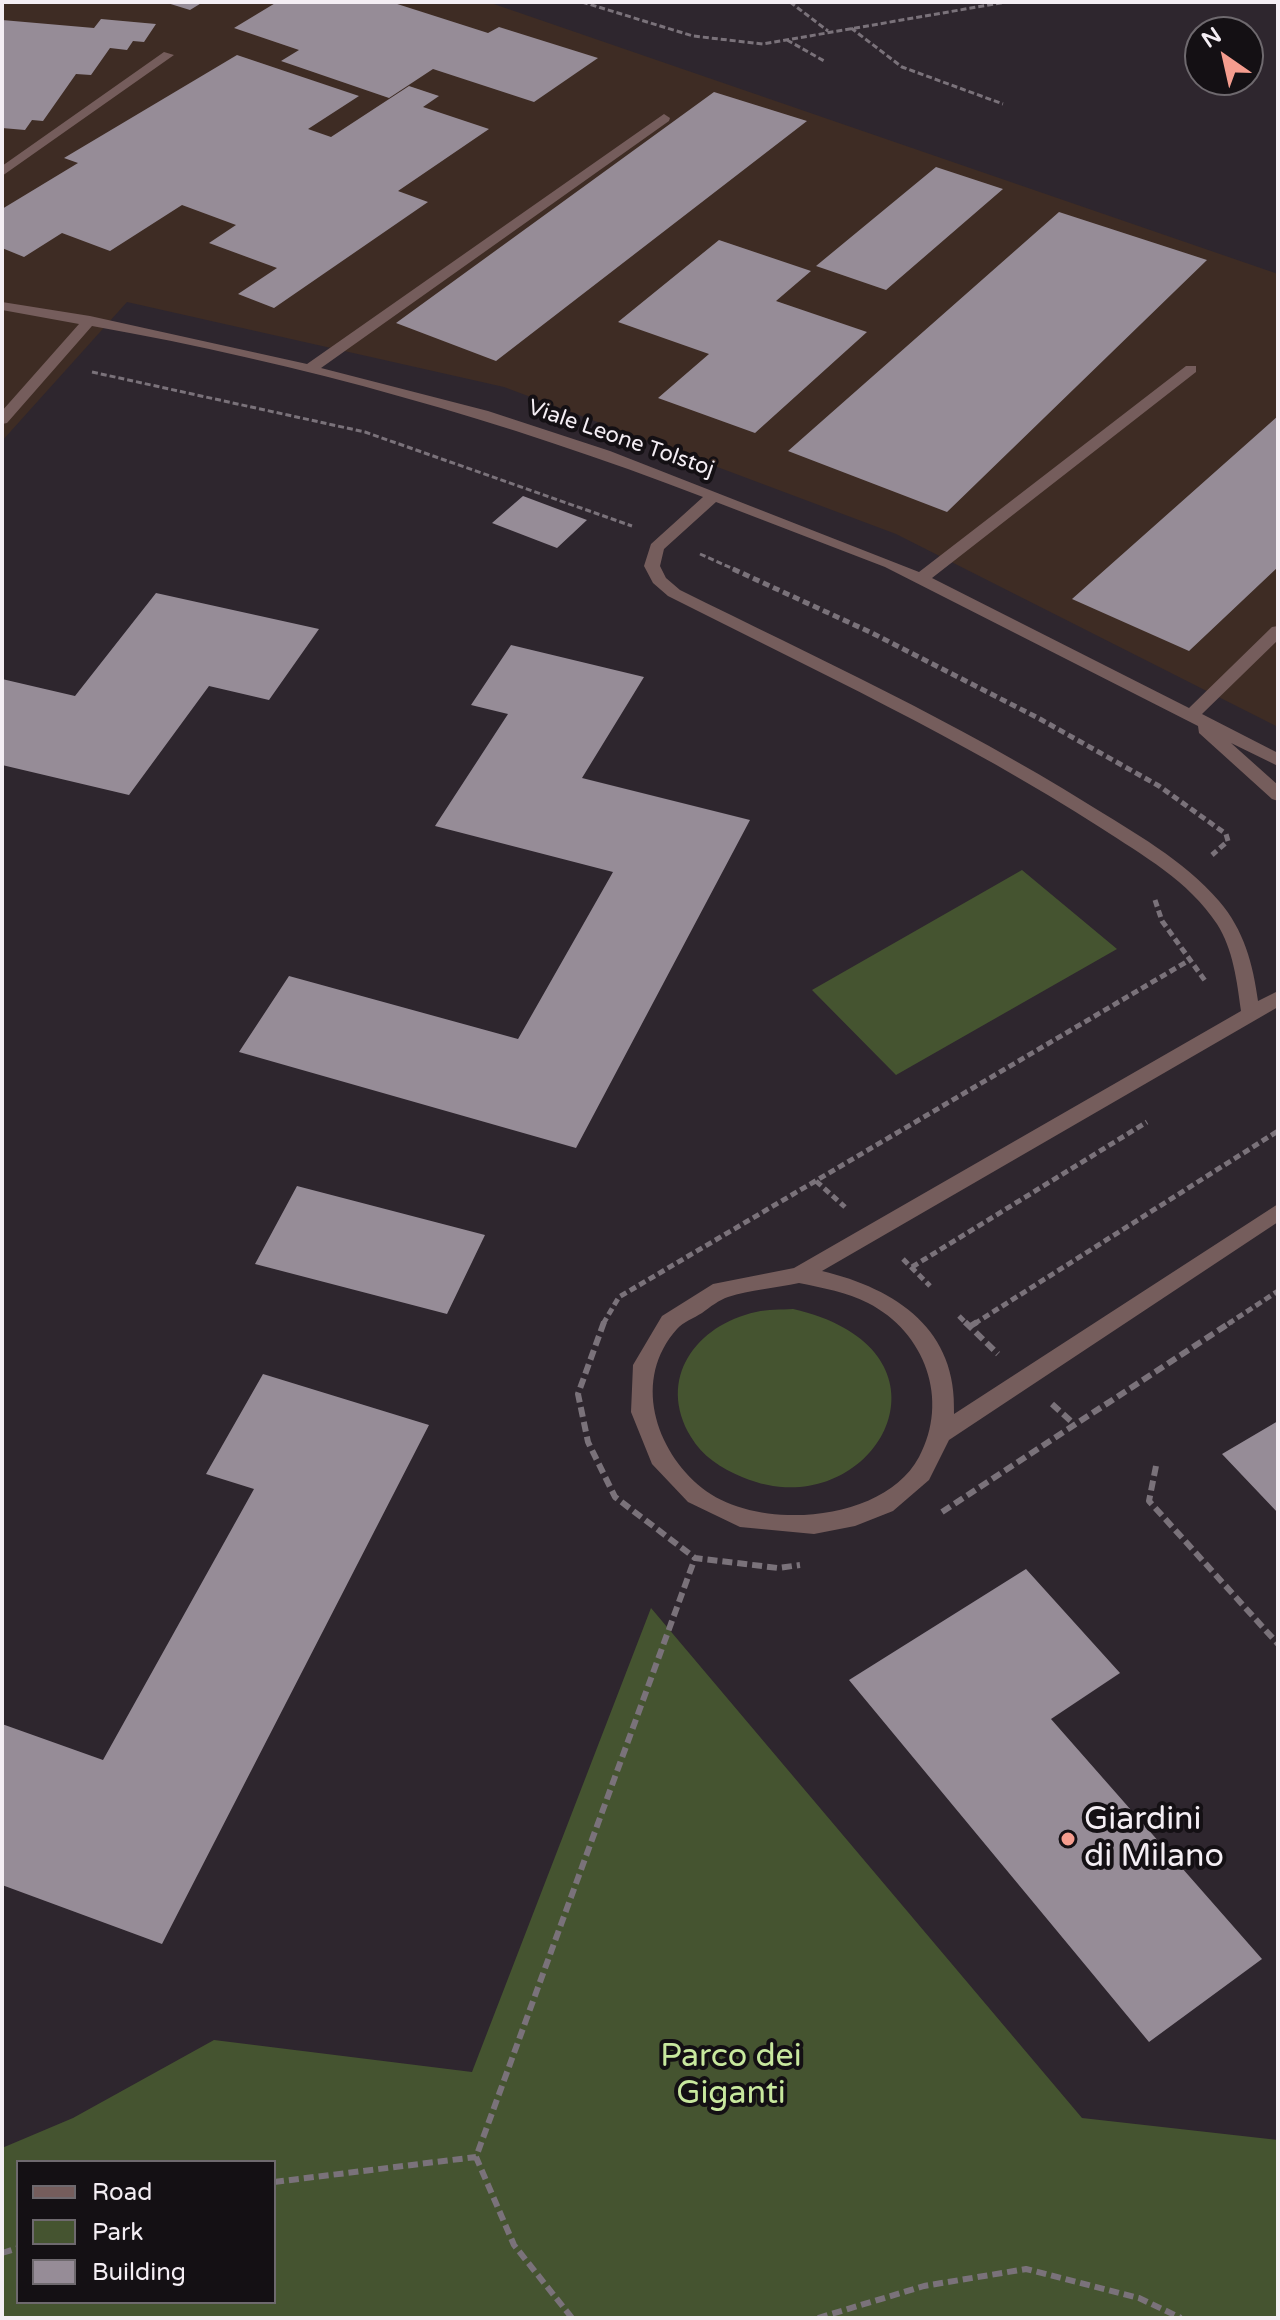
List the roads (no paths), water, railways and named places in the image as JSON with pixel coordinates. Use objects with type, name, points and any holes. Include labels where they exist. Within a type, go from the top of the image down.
[{"type":"street","points":[[2,172],[168,55]]},
{"type":"street","points":[[310,369],[664,118]]},
{"type":"street","name":"Viale Leone Tolstoj","points":[[2,306],[90,320],[310,369],[483,414],[715,495],[858,549],[922,578],[1278,760]]},
{"type":"street","points":[[2,420],[90,320]]},
{"type":"street","points":[[922,578],[1191,369]]},
{"type":"street","points":[[715,495],[657,547],[652,566],[659,580],[674,593],[990,751],[1129,838],[1213,905],[1231,930],[1242,957],[1251,1014]]},
{"type":"street","points":[[1190,716],[1278,631]]},
{"type":"street","name":"Viale Leone Tolstoj","points":[[1190,716],[1278,795]]},
{"type":"street","points":[[799,1275],[1278,998]]},
{"type":"street","points":[[943,1433],[1278,1212]]},
{"type":"street","points":[[799,1275],[842,1283],[882,1300],[914,1326],[936,1359],[947,1396],[943,1433],[924,1471],[889,1501],[845,1520],[794,1526],[742,1518],[697,1496],[663,1465],[642,1426],[639,1385],[647,1354],[665,1325],[692,1302],[724,1286],[760,1277],[799,1275]]},
{"type":"place","name":"Giardini di Milano","points":[[1068,1839]]},
{"type":"park label","name":"Parco dei Giganti","points":[[731,2076]]}]
